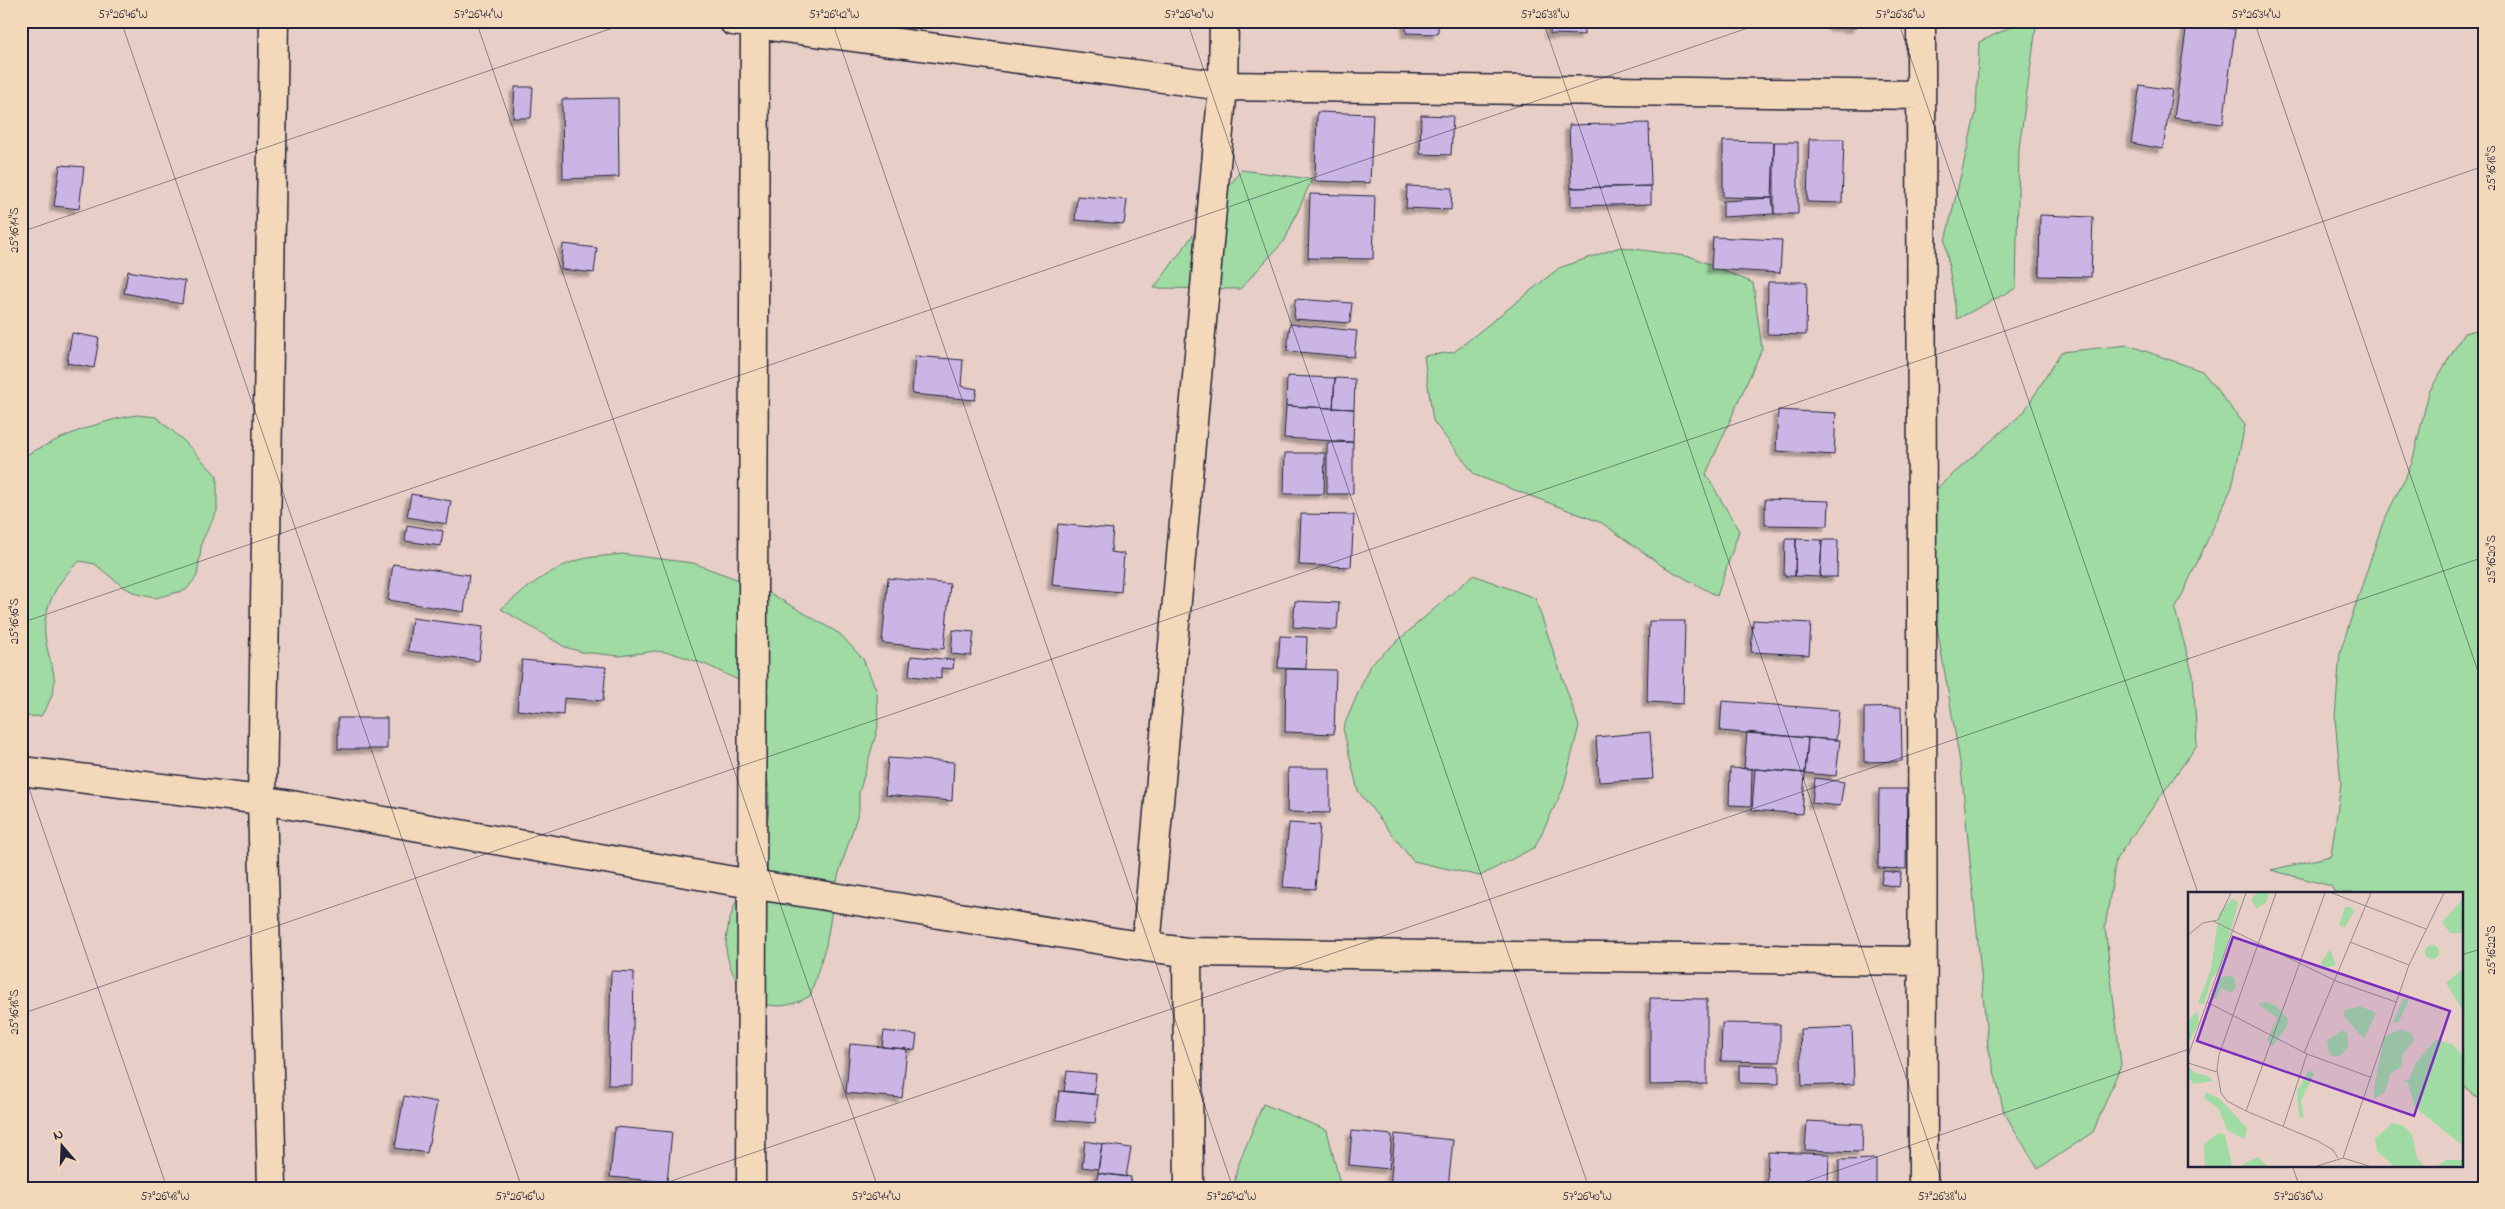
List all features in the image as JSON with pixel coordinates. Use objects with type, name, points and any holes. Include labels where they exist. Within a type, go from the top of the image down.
[{"type":"street","points":[[272,1188],[262,800],[274,21]]},
{"type":"street","points":[[1146,948],[1223,86],[1224,21]]},
{"type":"street","points":[[1921,21],[1921,961],[1923,1188]]},
{"type":"street","points":[[752,1188],[748,22],[1223,86],[1921,95]]},
{"type":"street","points":[[21,771],[262,800],[751,884],[1146,948],[1187,952],[1921,961]]},
{"type":"street","points":[[1187,952],[1189,1188]]},
{"type":"green space","points":[[2024,21],[2037,21],[2019,148],[2016,288],[1957,319],[1945,241],[1976,112],[1979,42]]},
{"type":"green space","points":[[1241,170],[1312,179],[1285,240],[1240,289],[1154,288]]},
{"type":"green space","points":[[1620,247],[1692,257],[1753,283],[1762,349],[1706,474],[1739,531],[1717,596],[1661,565],[1602,523],[1475,475],[1433,421],[1424,356],[1454,352],[1559,268]]},
{"type":"green space","points":[[2484,328],[2484,1103],[2462,1085],[2462,892],[2334,892],[2331,886],[2271,870],[2331,856],[2341,784],[2335,718],[2340,652],[2382,525],[2412,463],[2429,392],[2464,333]]},
{"type":"green space","points":[[2128,345],[2202,371],[2245,425],[2232,487],[2175,610],[2193,675],[2197,745],[2116,859],[2105,927],[2121,1065],[2093,1132],[2038,1169],[2004,1112],[1988,1046],[1961,768],[1927,568],[1921,502],[2024,412],[2061,352]]},
{"type":"green space","points":[[137,415],[156,417],[183,440],[217,476],[217,511],[202,541],[197,576],[186,590],[155,598],[137,594],[122,586],[95,564],[80,561],[59,585],[49,604],[46,615],[45,635],[54,675],[53,693],[41,716],[21,717],[21,458],[78,431],[107,421]]},
{"type":"green space","points":[[622,554],[693,563],[761,588],[840,634],[863,659],[877,692],[878,727],[859,793],[859,810],[838,876],[826,945],[810,996],[801,1001],[777,1006],[744,997],[728,960],[726,947],[732,913],[759,850],[768,817],[769,800],[766,766],[744,683],[707,665],[672,653],[655,651],[619,656],[582,652],[565,647],[501,609],[538,580],[558,568],[584,559]]},
{"type":"green space","points":[[1473,575],[1535,598],[1579,726],[1563,789],[1535,847],[1480,876],[1413,861],[1358,791],[1343,728],[1370,665]]},
{"type":"green space","points":[[1263,1104],[1327,1130],[1341,1188],[1234,1188],[1237,1168]]},
{"type":"building","points":[[1406,21],[1438,21],[1438,34],[1406,33]]},
{"type":"building","points":[[1550,21],[1584,21],[1584,35],[1550,34]]},
{"type":"building","points":[[1833,21],[1857,21],[1857,28],[1832,26]]},
{"type":"building","points":[[2187,23],[2235,29],[2223,124],[2174,118]]},
{"type":"building","points":[[2140,85],[2172,90],[2163,149],[2131,143]]},
{"type":"building","points":[[515,87],[533,87],[531,118],[513,118]]},
{"type":"building","points":[[618,98],[619,177],[563,179],[562,99]]},
{"type":"building","points":[[1317,112],[1373,114],[1370,183],[1315,181]]},
{"type":"building","points":[[1421,115],[1453,116],[1451,155],[1420,154]]},
{"type":"building","points":[[1649,123],[1651,186],[1571,188],[1569,125]]},
{"type":"building","points":[[1809,139],[1844,139],[1842,203],[1807,202]]},
{"type":"building","points":[[1723,141],[1774,142],[1772,198],[1723,197]]},
{"type":"building","points":[[1774,142],[1798,142],[1798,214],[1774,214]]},
{"type":"building","points":[[60,165],[84,167],[79,209],[54,206]]},
{"type":"building","points":[[1407,186],[1452,188],[1451,210],[1406,208]]},
{"type":"building","points":[[1651,186],[1651,204],[1571,206],[1571,188]]},
{"type":"building","points":[[1310,194],[1375,196],[1373,259],[1308,258]]},
{"type":"building","points":[[1077,196],[1127,200],[1124,224],[1075,220]]},
{"type":"building","points":[[1772,198],[1774,214],[1723,217],[1723,201]]},
{"type":"building","points":[[2040,215],[2093,217],[2091,277],[2039,276]]},
{"type":"building","points":[[1713,237],[1782,240],[1780,273],[1711,269]]},
{"type":"building","points":[[563,244],[597,248],[594,273],[561,269]]},
{"type":"building","points":[[128,271],[185,281],[182,304],[124,293]]},
{"type":"building","points":[[1768,282],[1807,282],[1806,335],[1767,334]]},
{"type":"building","points":[[1295,299],[1352,303],[1350,323],[1294,319]]},
{"type":"building","points":[[1290,324],[1357,331],[1354,357],[1287,351]]},
{"type":"building","points":[[72,333],[99,338],[94,368],[67,363]]},
{"type":"building","points":[[915,356],[963,360],[961,386],[977,389],[975,400],[912,394]]},
{"type":"building","points":[[1287,376],[1335,378],[1333,408],[1286,406]]},
{"type":"building","points":[[1335,378],[1355,379],[1354,409],[1333,408]]},
{"type":"building","points":[[1286,406],[1354,409],[1353,442],[1284,438]]},
{"type":"building","points":[[1778,410],[1836,413],[1834,455],[1776,451]]},
{"type":"building","points":[[1353,442],[1353,494],[1327,494],[1327,443]]},
{"type":"building","points":[[1285,453],[1325,453],[1324,494],[1284,494]]},
{"type":"building","points":[[411,494],[451,501],[447,524],[407,517]]},
{"type":"building","points":[[1765,499],[1829,501],[1828,526],[1765,525]]},
{"type":"building","points":[[1301,514],[1354,515],[1351,567],[1299,565]]},
{"type":"building","points":[[1058,524],[1113,529],[1111,552],[1124,554],[1121,592],[1052,585]]},
{"type":"building","points":[[407,525],[443,531],[441,546],[405,541]]},
{"type":"building","points":[[1785,539],[1796,539],[1795,576],[1784,576]]},
{"type":"building","points":[[1796,539],[1822,540],[1820,577],[1795,576]]},
{"type":"building","points":[[1822,540],[1838,540],[1837,577],[1820,577]]},
{"type":"building","points":[[393,564],[469,575],[464,612],[388,600]]},
{"type":"building","points":[[888,578],[950,584],[944,649],[882,643]]},
{"type":"building","points":[[1295,601],[1339,603],[1337,630],[1293,627]]},
{"type":"building","points":[[412,618],[483,627],[479,661],[408,651]]},
{"type":"building","points":[[1753,620],[1811,623],[1809,655],[1751,652]]},
{"type":"building","points":[[1649,621],[1685,621],[1683,704],[1647,702]]},
{"type":"building","points":[[953,630],[974,632],[971,656],[951,654]]},
{"type":"building","points":[[1280,636],[1307,637],[1306,669],[1278,668]]},
{"type":"building","points":[[911,656],[954,660],[953,669],[941,668],[941,679],[909,676]]},
{"type":"building","points":[[522,660],[606,667],[603,701],[564,698],[563,715],[517,710]]},
{"type":"building","points":[[1286,669],[1336,670],[1334,734],[1285,732]]},
{"type":"building","points":[[1722,701],[1839,710],[1836,740],[1720,731]]},
{"type":"building","points":[[1901,707],[1902,761],[1864,762],[1864,708]]},
{"type":"building","points":[[338,718],[387,718],[387,749],[338,749]]},
{"type":"building","points":[[1650,732],[1653,779],[1599,782],[1596,737]]},
{"type":"building","points":[[1747,732],[1808,738],[1805,773],[1744,768]]},
{"type":"building","points":[[1808,738],[1840,740],[1836,776],[1805,773]]},
{"type":"building","points":[[888,758],[954,762],[952,801],[885,795]]},
{"type":"building","points":[[1288,768],[1330,768],[1330,813],[1287,812]]},
{"type":"building","points":[[1730,768],[1752,769],[1751,806],[1729,805]]},
{"type":"building","points":[[1755,769],[1805,773],[1802,814],[1752,810]]},
{"type":"building","points":[[1815,778],[1844,782],[1840,806],[1812,803]]},
{"type":"building","points":[[1879,789],[1907,789],[1906,869],[1878,868]]},
{"type":"building","points":[[1289,823],[1320,825],[1315,889],[1283,887]]},
{"type":"building","points":[[1883,871],[1901,873],[1899,887],[1881,884]]},
{"type":"building","points":[[611,971],[634,972],[632,1085],[608,1085]]},
{"type":"building","points":[[1650,998],[1707,999],[1707,1084],[1650,1085]]},
{"type":"building","points":[[1722,1023],[1780,1024],[1780,1062],[1721,1061]]},
{"type":"building","points":[[1852,1027],[1854,1084],[1802,1086],[1800,1029]]},
{"type":"building","points":[[884,1031],[917,1035],[915,1050],[882,1047]]},
{"type":"building","points":[[850,1044],[907,1049],[902,1098],[846,1093]]},
{"type":"building","points":[[1739,1065],[1779,1066],[1779,1084],[1739,1083]]},
{"type":"building","points":[[1067,1071],[1096,1074],[1094,1094],[1064,1091]]},
{"type":"building","points":[[1059,1091],[1098,1095],[1095,1123],[1056,1120]]},
{"type":"building","points":[[404,1096],[437,1102],[427,1153],[395,1148]]},
{"type":"building","points":[[1807,1121],[1863,1124],[1862,1152],[1805,1150]]},
{"type":"building","points":[[615,1127],[672,1132],[667,1182],[610,1177]]},
{"type":"building","points":[[1352,1131],[1392,1135],[1389,1169],[1349,1165]]},
{"type":"building","points":[[1395,1134],[1453,1140],[1448,1188],[1390,1187]]},
{"type":"building","points":[[1085,1141],[1102,1144],[1098,1169],[1082,1167]]},
{"type":"building","points":[[1102,1144],[1131,1148],[1126,1177],[1098,1173]]},
{"type":"building","points":[[1768,1152],[1829,1154],[1828,1188],[1767,1188]]},
{"type":"building","points":[[1876,1159],[1876,1188],[1839,1188],[1839,1160]]},
{"type":"building","points":[[1098,1173],[1131,1177],[1130,1188],[1095,1188]]}]
